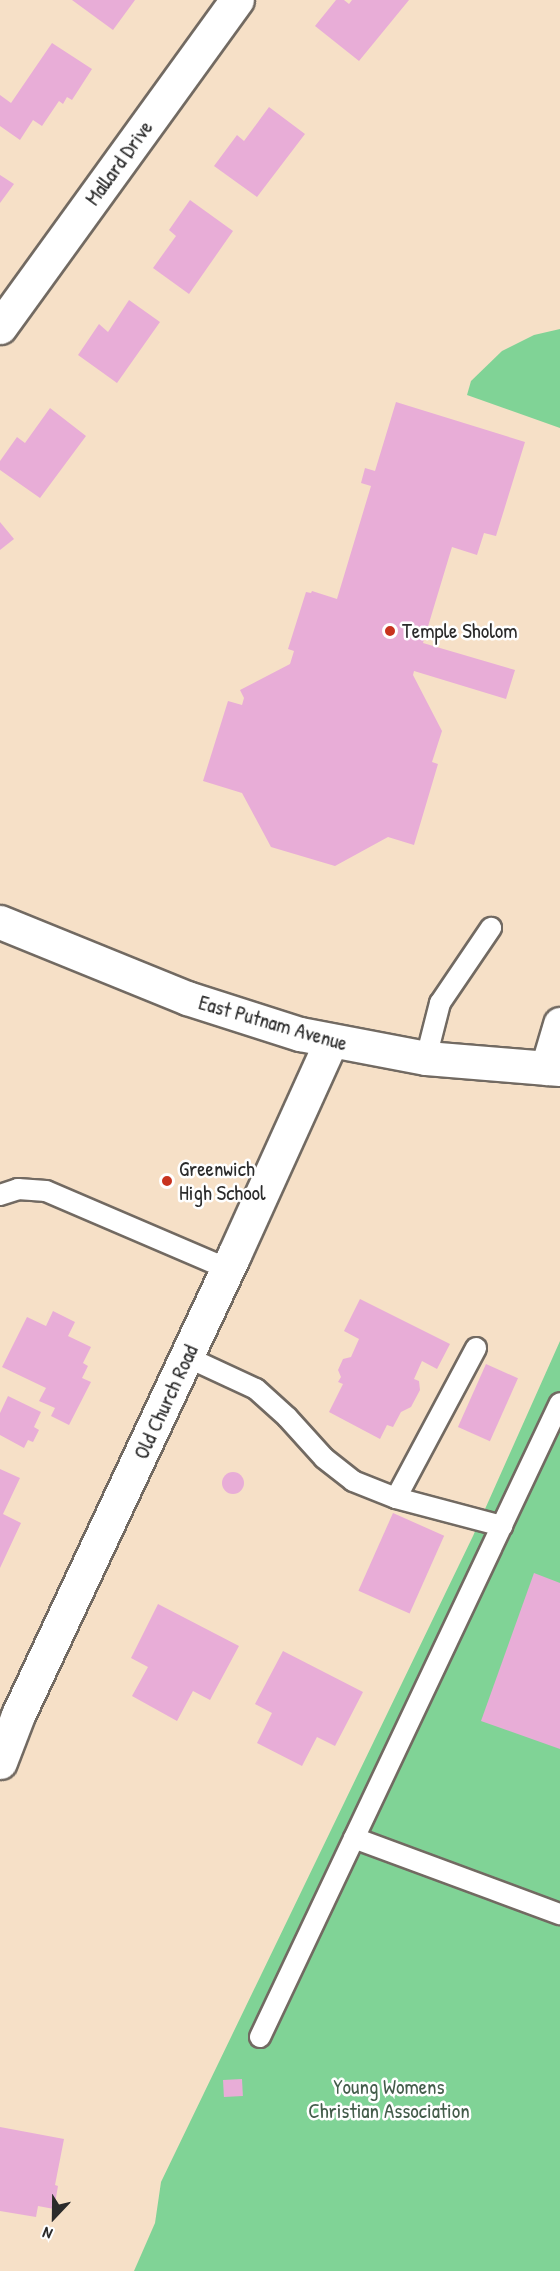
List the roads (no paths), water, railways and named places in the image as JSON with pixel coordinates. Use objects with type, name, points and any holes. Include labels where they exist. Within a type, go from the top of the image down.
[{"type":"street","name":"Mallard Drive","points":[[0,327],[237,0]]},
{"type":"street","name":"East Putnam Avenue","points":[[0,922],[187,998],[300,1035],[426,1058],[553,1068]]},
{"type":"street","points":[[553,1068],[560,1024]]},
{"type":"street","name":"Old Church Road","points":[[0,1762],[18,1715],[228,1269],[331,1041]]},
{"type":"lane","points":[[426,1058],[440,1003],[492,928]]},
{"type":"lane","points":[[0,1195],[18,1189],[46,1191],[228,1269]]},
{"type":"lane","points":[[396,1498],[476,1348]]},
{"type":"lane","points":[[187,1357],[256,1389],[287,1417],[324,1458],[353,1481],[396,1498],[502,1526]]},
{"type":"lane","points":[[260,2037],[560,1403]]},
{"type":"lane","points":[[354,1838],[560,1914]]},
{"type":"place","name":"Temple Sholom","points":[[390,631]]},
{"type":"place","name":"Greenwich High School","points":[[167,1181]]},
{"type":"park label","name":"Young Womens Christian Association","points":[[389,2099]]}]
